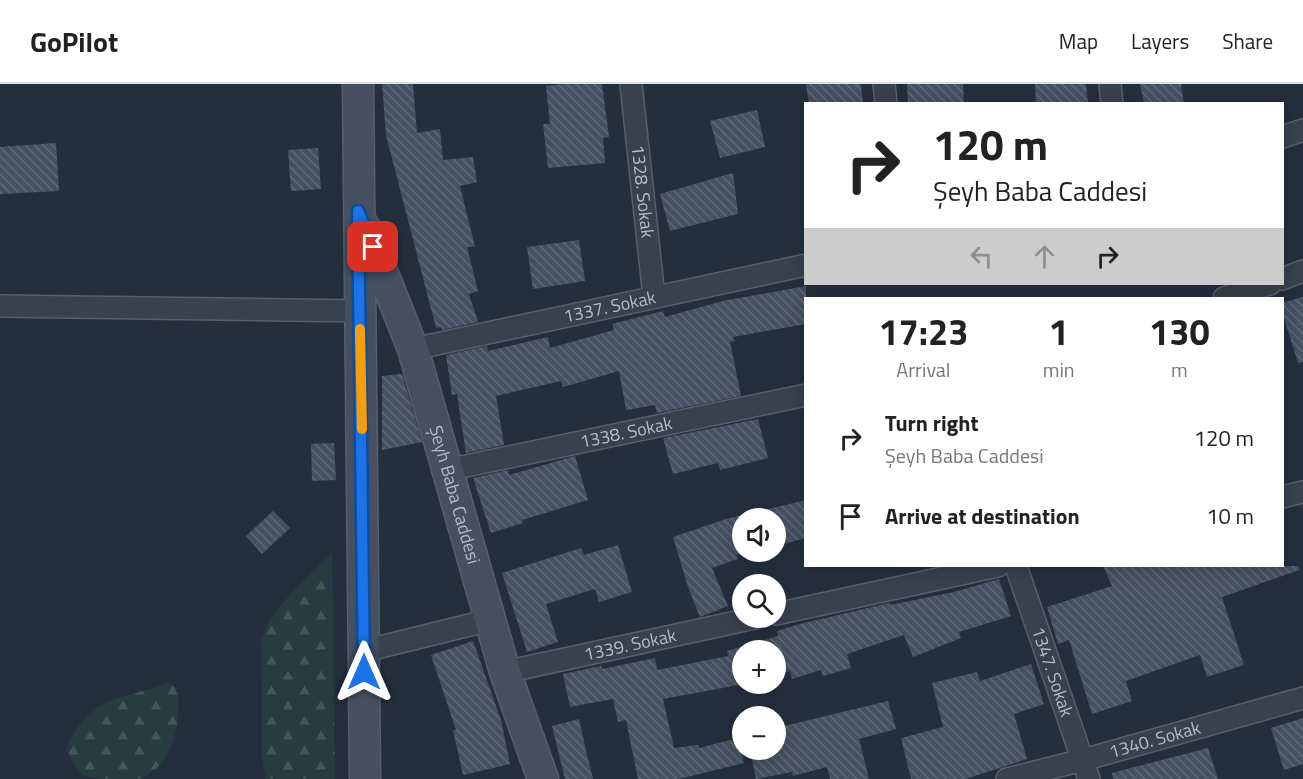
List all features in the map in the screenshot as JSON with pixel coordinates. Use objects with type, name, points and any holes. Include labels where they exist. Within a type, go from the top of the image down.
[{"type":"street","points":[[358,84],[365,779]]},
{"type":"street","name":"1328. Sokak","points":[[631,84],[654,297]]},
{"type":"street","points":[[884,84],[886,102]]},
{"type":"street","points":[[1110,84],[1112,102]]},
{"type":"street","points":[[1284,136],[1303,130]]},
{"type":"street","name":"Şeyh Baba Caddesi","points":[[358,211],[413,350],[505,672],[543,779]]},
{"type":"street","name":"1337. Sokak","points":[[413,350],[804,265]]},
{"type":"street","points":[[1284,278],[1303,271]]},
{"type":"street","points":[[1227,297],[1267,285]]},
{"type":"street","points":[[0,306],[360,311]]},
{"type":"street","name":"1338. Sokak","points":[[447,470],[804,395]]},
{"type":"street","points":[[1284,497],[1303,492]]},
{"type":"street","points":[[786,612],[993,567]]},
{"type":"street","name":"1347. Sokak","points":[[1016,567],[1086,770]]},
{"type":"street","points":[[364,651],[490,620]]},
{"type":"street","name":"1339. Sokak","points":[[505,672],[732,623]]},
{"type":"street","name":"1340. Sokak","points":[[1007,779],[1086,770],[1303,698]]},
{"type":"green space","points":[[332,553],[335,779],[266,779],[262,760],[261,641],[273,616],[301,583]]},
{"type":"green space","points":[[169,683],[177,688],[176,728],[168,753],[151,773],[139,779],[96,779],[80,772],[66,750],[84,719],[95,710],[121,697]]},
{"type":"building","points":[[382,84],[413,84],[417,133],[440,129],[443,160],[473,157],[477,182],[460,186],[475,247],[467,247],[478,291],[469,294],[478,322],[442,330],[441,327],[436,328],[386,135]]},
{"type":"building","points":[[602,84],[609,137],[603,138],[605,163],[548,168],[543,124],[550,124],[546,86]]},
{"type":"building","points":[[806,84],[861,84],[863,102],[809,102]]},
{"type":"building","points":[[907,84],[963,84],[964,102],[908,102]]},
{"type":"building","points":[[1035,84],[1086,84],[1088,102],[1036,102]]},
{"type":"building","points":[[1140,84],[1181,84],[1184,102],[1144,102]]},
{"type":"building","points":[[757,110],[765,147],[720,158],[710,121]]},
{"type":"building","points":[[56,143],[59,191],[0,194],[0,147]]},
{"type":"building","points":[[318,148],[321,189],[291,191],[288,150]]},
{"type":"building","points":[[733,173],[738,214],[670,231],[660,194]]},
{"type":"building","points":[[579,240],[585,281],[533,289],[527,247]]},
{"type":"building","points":[[806,286],[804,324],[733,337],[734,341],[730,342],[741,396],[657,413],[655,405],[626,410],[619,371],[563,387],[561,381],[496,396],[504,445],[466,453],[457,394],[452,395],[446,355],[487,346],[488,351],[548,337],[550,348],[614,330],[612,324],[663,311],[665,317],[723,301]]},
{"type":"building","points":[[1303,297],[1303,362],[1298,363],[1284,318],[1284,302]]},
{"type":"building","points":[[402,374],[422,442],[382,450],[382,376]]},
{"type":"building","points":[[758,419],[768,458],[720,470],[718,463],[673,474],[663,438]]},
{"type":"building","points":[[334,443],[336,480],[312,481],[311,444]]},
{"type":"building","points":[[575,456],[588,500],[522,520],[523,523],[491,533],[473,478],[508,470],[509,475]]},
{"type":"building","points":[[804,500],[804,539],[786,543],[786,508],[772,508]]},
{"type":"building","points":[[273,511],[290,528],[262,554],[246,536]]},
{"type":"building","points":[[732,518],[732,561],[712,568],[728,606],[700,617],[673,537]]},
{"type":"building","points":[[618,545],[632,592],[599,602],[595,589],[546,604],[558,642],[527,652],[502,573],[581,548],[584,555]]},
{"type":"building","points":[[1299,566],[1299,570],[1222,597],[1244,665],[1207,677],[1200,655],[1126,681],[1132,701],[1092,714],[1069,640],[1058,644],[1047,607],[1112,586],[1103,567]]},
{"type":"building","points":[[999,579],[1011,616],[959,632],[961,638],[913,657],[904,635],[847,654],[851,668],[823,676],[821,670],[792,679],[790,671],[786,672],[786,640],[764,640],[778,636],[777,631],[800,624],[889,603],[890,605],[954,592]]},
{"type":"building","points":[[473,641],[501,720],[510,764],[463,775],[453,730],[456,730],[431,655]]},
{"type":"building","points":[[732,650],[732,686],[663,699],[674,748],[698,745],[699,748],[732,740],[732,760],[743,760],[744,763],[679,779],[638,779],[626,720],[618,722],[613,699],[570,707],[563,674],[655,658],[657,670],[728,656],[727,651]]},
{"type":"building","points":[[1031,664],[1044,704],[1014,714],[1027,759],[966,779],[911,779],[901,738],[943,727],[932,683],[977,672],[980,681]]},
{"type":"building","points":[[888,701],[896,729],[859,739],[869,779],[830,779],[827,767],[793,776],[792,772],[756,779],[752,760],[786,760],[786,726]]},
{"type":"building","points":[[1303,718],[1303,764],[1284,770],[1271,728]]},
{"type":"building","points":[[579,719],[593,779],[565,779],[552,726]]},
{"type":"building","points":[[1208,748],[1218,779],[1113,779],[1112,773]]},
{"type":"slow traffic","points":[[360,329],[362,429]]},
{"type":"route","points":[[364,672],[358,211],[373,247]]}]
